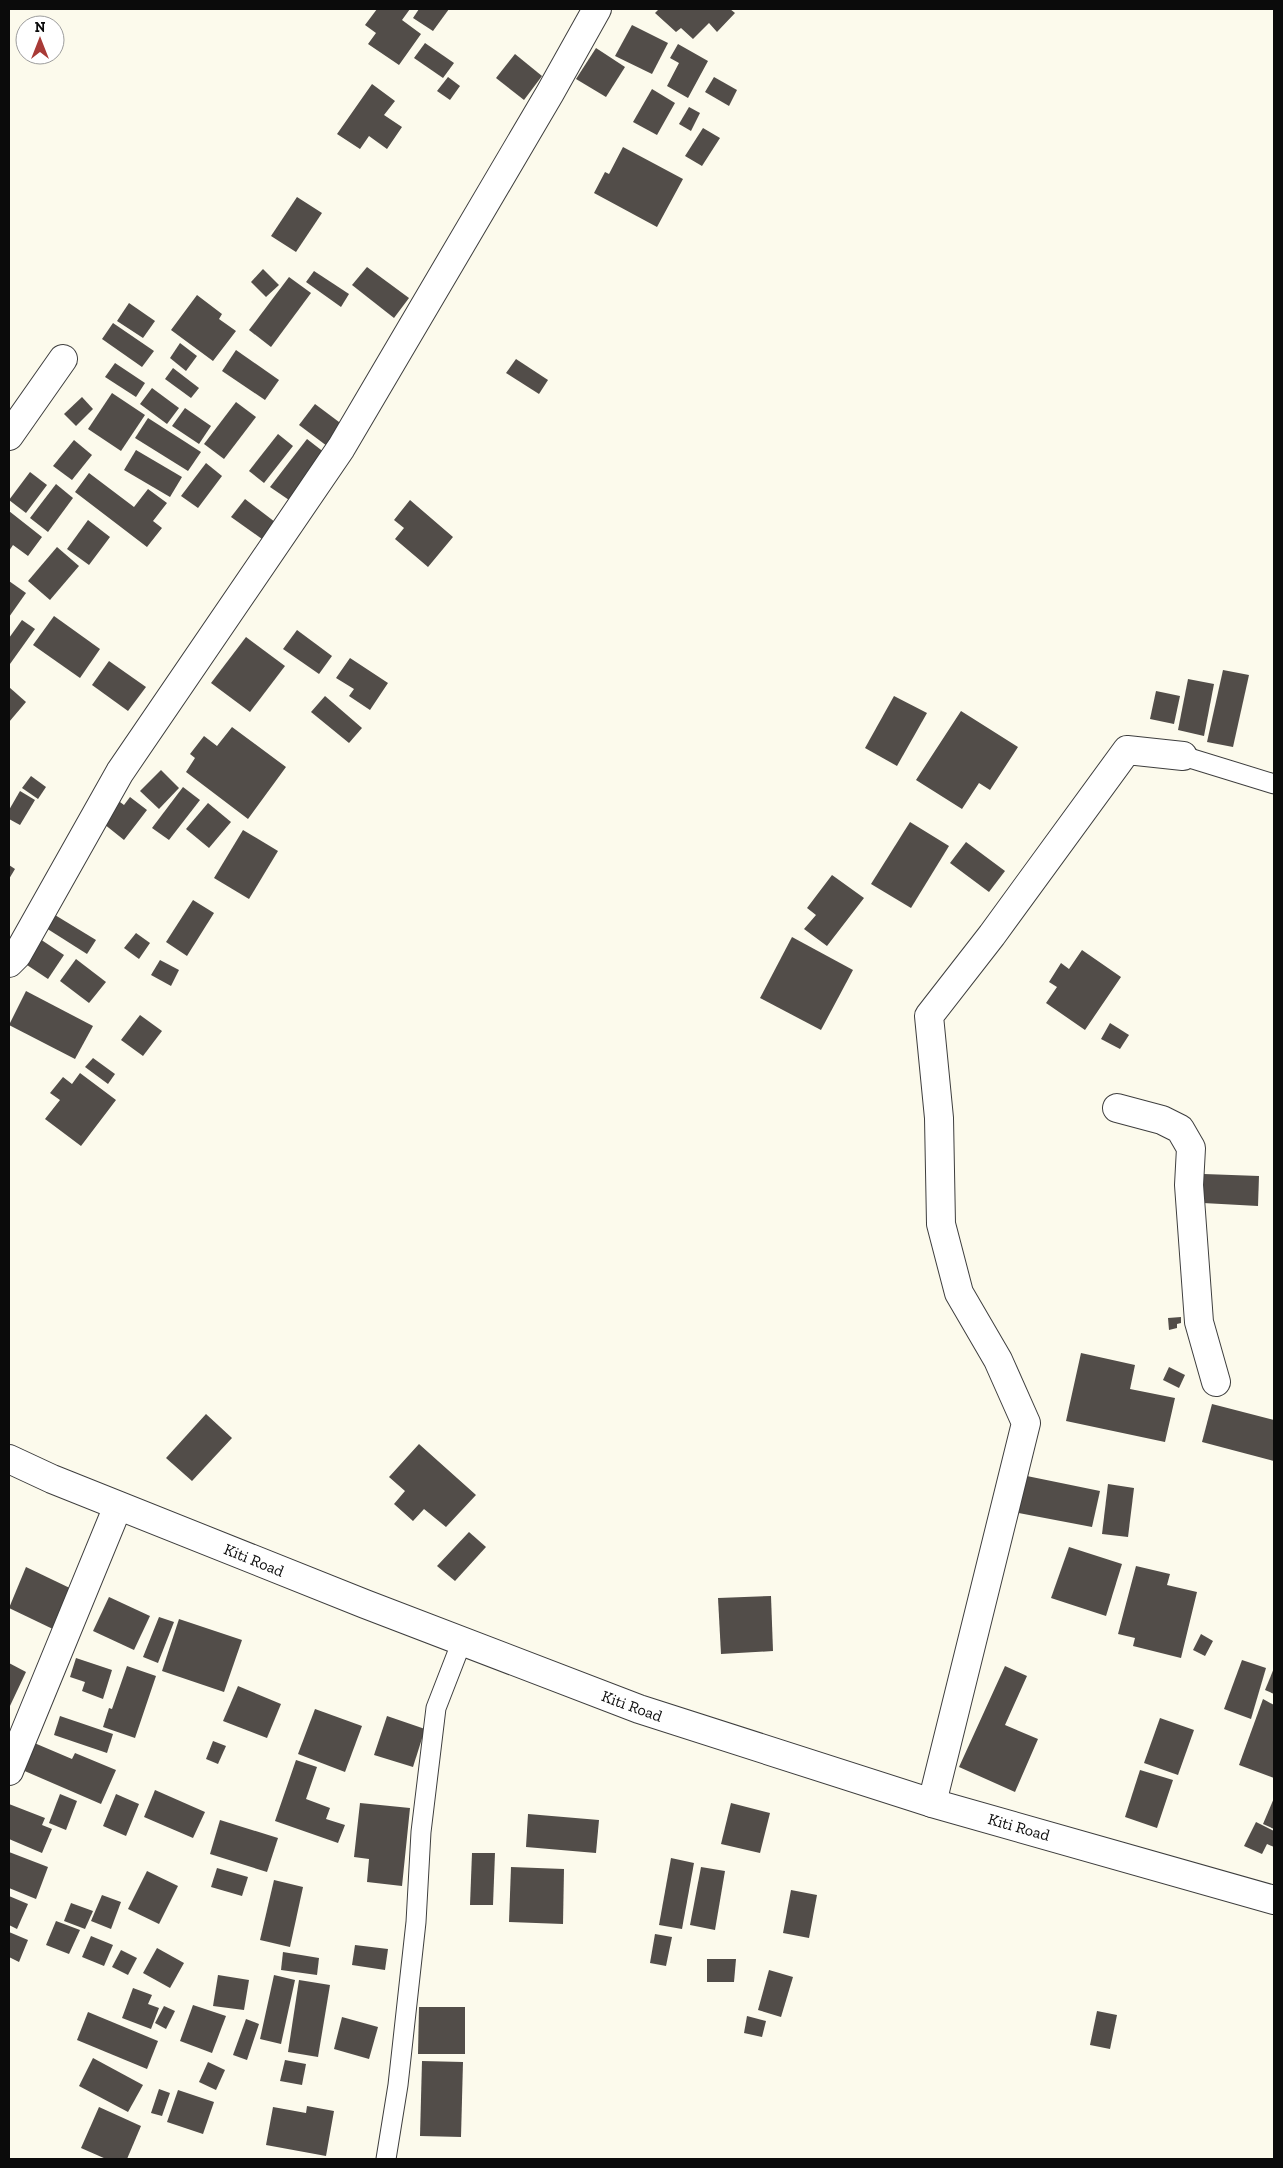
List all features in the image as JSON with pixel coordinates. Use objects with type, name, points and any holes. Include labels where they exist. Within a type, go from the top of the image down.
[{"type":"street","points":[[9,963],[17,955],[120,772],[341,448],[545,102],[597,9]]},
{"type":"street","points":[[9,436],[63,359]]},
{"type":"street","points":[[932,1803],[1026,1423],[998,1360],[959,1293],[941,1224],[939,1118],[929,1016],[992,935],[1127,750],[1182,756]]},
{"type":"street","points":[[1117,1108],[1162,1120],[1180,1129],[1190,1148],[1189,1185],[1198,1322],[1216,1382]]},
{"type":"street","name":"Kiti Road","points":[[9,1459],[118,1506],[639,1709],[932,1803],[1274,1900]]},
{"type":"street","points":[[9,1771],[118,1506]]},
{"type":"lane","points":[[1182,756],[1274,784]]},
{"type":"lane","points":[[386,2159],[398,2085],[416,1922],[421,1832],[436,1708],[462,1641]]},
{"type":"building","points":[[377,9],[410,9],[402,20],[421,34],[399,65],[368,44],[376,33],[365,25]]},
{"type":"building","points":[[419,9],[449,9],[433,31],[413,18]]},
{"type":"building","points":[[659,9],[730,9],[735,13],[717,32],[709,23],[693,39],[681,28],[676,32],[655,13]]},
{"type":"building","points":[[632,25],[668,43],[652,74],[615,56]]},
{"type":"building","points":[[425,43],[454,63],[443,78],[414,58]]},
{"type":"building","points":[[678,44],[708,61],[688,98],[667,86],[679,63],[670,58]]},
{"type":"building","points":[[596,48],[625,67],[606,97],[576,79]]},
{"type":"building","points":[[515,54],[542,76],[524,100],[496,78]]},
{"type":"building","points":[[448,77],[460,86],[450,100],[437,91]]},
{"type":"building","points":[[714,77],[737,90],[729,106],[705,92]]},
{"type":"building","points":[[372,84],[395,101],[384,115],[402,127],[387,149],[369,136],[360,149],[337,134]]},
{"type":"building","points":[[652,89],[675,103],[657,135],[633,122]]},
{"type":"building","points":[[689,107],[700,113],[691,131],[679,124]]},
{"type":"building","points":[[703,128],[720,138],[702,166],[685,156]]},
{"type":"building","points":[[623,147],[683,179],[657,227],[594,193],[605,172],[609,174]]},
{"type":"building","points":[[297,197],[322,213],[296,252],[271,236]]},
{"type":"building","points":[[367,267],[409,298],[394,318],[352,285]]},
{"type":"building","points":[[263,269],[279,285],[266,297],[251,282]]},
{"type":"building","points":[[314,271],[349,294],[341,307],[306,282]]},
{"type":"building","points":[[289,277],[311,293],[271,347],[249,330]]},
{"type":"building","points":[[197,295],[222,314],[219,319],[236,331],[213,361],[171,330]]},
{"type":"building","points":[[129,303],[155,321],[143,338],[117,321]]},
{"type":"building","points":[[113,323],[154,351],[142,367],[102,339]]},
{"type":"building","points":[[180,343],[197,356],[186,371],[170,358]]},
{"type":"building","points":[[236,350],[279,380],[265,400],[222,371]]},
{"type":"building","points":[[516,359],[548,380],[539,394],[506,373]]},
{"type":"building","points":[[115,363],[145,383],[136,397],[105,377]]},
{"type":"building","points":[[173,368],[199,388],[191,398],[165,379]]},
{"type":"building","points":[[152,388],[179,408],[167,424],[140,404]]},
{"type":"building","points":[[112,393],[145,415],[121,451],[88,429]]},
{"type":"building","points":[[82,397],[93,409],[76,426],[64,414]]},
{"type":"building","points":[[236,402],[256,417],[224,459],[204,444]]},
{"type":"building","points":[[315,404],[343,425],[327,446],[299,425]]},
{"type":"building","points":[[185,408],[211,426],[199,444],[172,426]]},
{"type":"building","points":[[148,418],[201,452],[188,471],[135,438]]},
{"type":"building","points":[[278,434],[293,446],[264,483],[249,471]]},
{"type":"building","points":[[307,439],[325,453],[289,500],[270,487]]},
{"type":"building","points":[[74,440],[92,455],[72,480],[53,466]]},
{"type":"building","points":[[136,450],[182,477],[170,497],[124,470]]},
{"type":"building","points":[[206,463],[222,476],[198,508],[181,496]]},
{"type":"building","points":[[30,472],[47,485],[26,513],[9,500]]},
{"type":"building","points":[[89,473],[134,507],[148,489],[167,503],[153,521],[162,528],[147,547],[75,492]]},
{"type":"building","points":[[56,484],[73,498],[48,532],[30,518]]},
{"type":"building","points":[[245,499],[275,522],[262,539],[231,517]]},
{"type":"building","points":[[410,500],[453,537],[428,567],[395,539],[404,528],[394,520]]},
{"type":"building","points":[[9,511],[42,537],[28,556],[13,545],[9,551]]},
{"type":"building","points":[[88,520],[110,537],[89,565],[67,549]]},
{"type":"building","points":[[57,547],[79,566],[50,600],[28,581]]},
{"type":"building","points":[[9,581],[26,593],[9,617]]},
{"type":"building","points":[[54,616],[100,649],[80,678],[33,645]]},
{"type":"building","points":[[22,620],[35,629],[10,664],[9,638]]},
{"type":"building","points":[[297,630],[332,656],[319,674],[283,649]]},
{"type":"building","points":[[246,637],[285,666],[250,712],[211,683]]},
{"type":"building","points":[[350,658],[388,683],[370,710],[349,696],[354,689],[336,678]]},
{"type":"building","points":[[109,661],[146,687],[128,711],[92,685]]},
{"type":"building","points":[[1223,670],[1249,675],[1233,747],[1207,742]]},
{"type":"building","points":[[1188,679],[1214,684],[1204,736],[1178,730]]},
{"type":"building","points":[[9,687],[26,702],[9,722]]},
{"type":"building","points":[[1156,691],[1180,696],[1174,724],[1150,719]]},
{"type":"building","points":[[325,696],[362,728],[349,743],[311,712]]},
{"type":"building","points":[[894,696],[927,713],[897,766],[865,748]]},
{"type":"building","points":[[961,711],[1018,747],[990,790],[979,783],[962,809],[916,780]]},
{"type":"building","points":[[232,727],[286,767],[248,819],[186,772],[195,758],[190,754],[204,736],[217,746]]},
{"type":"building","points":[[161,770],[179,788],[159,809],[140,791]]},
{"type":"building","points":[[31,776],[46,787],[38,799],[22,788]]},
{"type":"building","points":[[183,787],[200,800],[169,840],[152,828]]},
{"type":"building","points":[[20,791],[35,800],[20,825],[9,819],[9,810]]},
{"type":"building","points":[[130,797],[147,810],[124,840],[99,820],[116,799],[124,805]]},
{"type":"building","points":[[208,803],[231,822],[209,848],[186,829]]},
{"type":"building","points":[[910,822],[949,846],[911,908],[871,884]]},
{"type":"building","points":[[243,830],[278,851],[249,899],[214,878]]},
{"type":"building","points":[[966,842],[1005,871],[989,892],[950,863]]},
{"type":"building","points":[[9,865],[15,869],[9,879]]},
{"type":"building","points":[[832,875],[864,898],[827,946],[804,929],[816,915],[807,908]]},
{"type":"building","points":[[193,900],[214,913],[187,956],[166,942]]},
{"type":"building","points":[[55,915],[96,940],[87,954],[46,928]]},
{"type":"building","points":[[136,933],[150,943],[139,959],[124,948]]},
{"type":"building","points":[[37,937],[64,955],[48,979],[21,961]]},
{"type":"building","points":[[792,937],[853,970],[821,1030],[760,998]]},
{"type":"building","points":[[1082,950],[1121,977],[1085,1030],[1046,1003],[1057,987],[1049,982],[1061,963],[1069,969]]},
{"type":"building","points":[[76,959],[106,982],[89,1003],[60,981]]},
{"type":"building","points":[[160,960],[179,970],[171,986],[151,975]]},
{"type":"building","points":[[26,991],[93,1026],[75,1059],[9,1025]]},
{"type":"building","points":[[140,1015],[162,1031],[143,1056],[121,1040]]},
{"type":"building","points":[[1110,1023],[1129,1035],[1120,1049],[1101,1039]]},
{"type":"building","points":[[93,1058],[115,1074],[108,1084],[85,1067]]},
{"type":"building","points":[[80,1073],[116,1100],[81,1146],[45,1119],[60,1100],[50,1093],[63,1077],[72,1084]]},
{"type":"building","points":[[1204,1174],[1259,1176],[1258,1206],[1203,1203]]},
{"type":"building","points":[[1181,1317],[1181,1323],[1177,1324],[1177,1328],[1169,1330],[1168,1318]]},
{"type":"building","points":[[1081,1353],[1135,1365],[1130,1389],[1175,1398],[1165,1442],[1066,1421]]},
{"type":"building","points":[[1169,1367],[1185,1375],[1179,1388],[1163,1380]]},
{"type":"building","points":[[1212,1404],[1274,1420],[1274,1461],[1202,1442]]},
{"type":"building","points":[[206,1414],[232,1438],[192,1481],[166,1458]]},
{"type":"building","points":[[419,1444],[476,1495],[446,1527],[424,1509],[413,1521],[394,1504],[405,1491],[389,1477]]},
{"type":"building","points":[[1022,1475],[1100,1491],[1092,1527],[1014,1512]]},
{"type":"building","points":[[1108,1484],[1134,1488],[1128,1537],[1102,1534]]},
{"type":"building","points":[[469,1532],[486,1547],[455,1581],[437,1566]]},
{"type":"building","points":[[1069,1547],[1122,1564],[1106,1616],[1051,1598]]},
{"type":"building","points":[[1136,1566],[1170,1574],[1167,1585],[1197,1592],[1181,1658],[1133,1646],[1135,1638],[1118,1634]]},
{"type":"building","points":[[26,1567],[76,1591],[57,1631],[9,1608]]},
{"type":"building","points":[[771,1596],[773,1651],[721,1654],[718,1598]]},
{"type":"building","points":[[109,1597],[150,1616],[134,1650],[93,1631]]},
{"type":"building","points":[[159,1617],[174,1622],[158,1663],[143,1657]]},
{"type":"building","points":[[179,1619],[242,1640],[224,1692],[162,1671]]},
{"type":"building","points":[[1201,1634],[1213,1641],[1205,1656],[1193,1650]]},
{"type":"building","points":[[76,1658],[112,1670],[103,1699],[82,1691],[85,1682],[70,1677]]},
{"type":"building","points":[[1242,1660],[1266,1668],[1251,1719],[1224,1709]]},
{"type":"building","points":[[9,1663],[26,1672],[9,1708]]},
{"type":"building","points":[[127,1666],[156,1676],[135,1738],[103,1727],[109,1708],[112,1709]]},
{"type":"building","points":[[1005,1666],[1027,1676],[1005,1725],[1038,1739],[1015,1792],[959,1767]]},
{"type":"building","points":[[1274,1668],[1274,1694],[1265,1690]]},
{"type":"building","points":[[238,1686],[281,1704],[267,1738],[223,1721]]},
{"type":"building","points":[[1263,1699],[1274,1705],[1274,1778],[1239,1765]]},
{"type":"building","points":[[315,1709],[362,1726],[345,1772],[298,1754]]},
{"type":"building","points":[[60,1716],[113,1734],[107,1753],[54,1735]]},
{"type":"building","points":[[387,1716],[425,1729],[413,1767],[374,1755]]},
{"type":"building","points":[[1160,1718],[1194,1730],[1178,1775],[1144,1763]]},
{"type":"building","points":[[213,1741],[226,1746],[218,1764],[206,1759]]},
{"type":"building","points":[[32,1742],[72,1759],[75,1753],[116,1770],[101,1804],[20,1769]]},
{"type":"building","points":[[296,1760],[317,1767],[306,1799],[330,1808],[326,1819],[345,1825],[338,1843],[275,1821]]},
{"type":"building","points":[[1140,1770],[1173,1780],[1157,1828],[1125,1817]]},
{"type":"building","points":[[155,1790],[205,1812],[193,1838],[144,1817]]},
{"type":"building","points":[[60,1794],[77,1801],[66,1830],[49,1823]]},
{"type":"building","points":[[116,1794],[139,1804],[126,1836],[103,1826]]},
{"type":"building","points":[[1274,1798],[1274,1829],[1263,1824]]},
{"type":"building","points":[[360,1803],[410,1808],[402,1886],[367,1882],[369,1859],[354,1857]]},
{"type":"building","points":[[731,1803],[770,1813],[760,1853],[721,1844]]},
{"type":"building","points":[[9,1804],[45,1818],[42,1825],[52,1829],[42,1853],[9,1839]]},
{"type":"building","points":[[528,1814],[599,1820],[596,1853],[526,1847]]},
{"type":"building","points":[[220,1820],[278,1838],[267,1872],[210,1854]]},
{"type":"building","points":[[1256,1822],[1274,1831],[1274,1847],[1267,1844],[1262,1854],[1244,1846]]},
{"type":"building","points":[[9,1852],[48,1867],[36,1899],[9,1888]]},
{"type":"building","points":[[472,1853],[495,1853],[493,1905],[470,1905]]},
{"type":"building","points":[[671,1858],[694,1863],[682,1929],[659,1925]]},
{"type":"building","points":[[511,1867],[564,1869],[563,1924],[509,1922]]},
{"type":"building","points":[[701,1867],[725,1871],[715,1930],[690,1925]]},
{"type":"building","points":[[217,1868],[248,1877],[242,1896],[211,1887]]},
{"type":"building","points":[[147,1871],[178,1886],[159,1924],[128,1909]]},
{"type":"building","points":[[274,1880],[303,1887],[290,1947],[260,1940]]},
{"type":"building","points":[[791,1890],[817,1895],[809,1938],[783,1933]]},
{"type":"building","points":[[102,1895],[121,1902],[111,1929],[91,1921]]},
{"type":"building","points":[[9,1896],[28,1904],[17,1929],[9,1925]]},
{"type":"building","points":[[71,1903],[93,1911],[85,1929],[64,1921]]},
{"type":"building","points":[[56,1921],[80,1930],[69,1954],[46,1945]]},
{"type":"building","points":[[9,1932],[28,1940],[19,1962],[9,1957]]},
{"type":"building","points":[[655,1934],[672,1937],[666,1966],[650,1963]]},
{"type":"building","points":[[91,1936],[113,1945],[104,1966],[82,1957]]},
{"type":"building","points":[[355,1945],[388,1949],[385,1970],[352,1965]]},
{"type":"building","points":[[157,1948],[184,1963],[170,1988],[143,1973]]},
{"type":"building","points":[[121,1950],[137,1958],[128,1975],[112,1967]]},
{"type":"building","points":[[283,1952],[319,1958],[317,1975],[281,1970]]},
{"type":"building","points":[[707,1959],[736,1959],[734,1982],[707,1982]]},
{"type":"building","points":[[769,1970],[793,1977],[781,2017],[758,2010]]},
{"type":"building","points":[[218,1975],[249,1980],[244,2010],[213,2006]]},
{"type":"building","points":[[274,1975],[295,1980],[281,2044],[260,2039]]},
{"type":"building","points":[[299,1980],[330,1985],[318,2057],[288,2052]]},
{"type":"building","points":[[133,1988],[152,1995],[148,2004],[159,2008],[151,2029],[122,2018]]},
{"type":"building","points":[[193,2005],[226,2016],[212,2053],[180,2041]]},
{"type":"building","points":[[164,2006],[175,2011],[166,2029],[155,2023]]},
{"type":"building","points":[[419,2007],[465,2007],[465,2054],[418,2054]]},
{"type":"building","points":[[1097,2011],[1117,2015],[1110,2049],[1090,2045]]},
{"type":"building","points":[[88,2012],[158,2041],[147,2069],[77,2040]]},
{"type":"building","points":[[747,2016],[766,2021],[762,2037],[744,2033]]},
{"type":"building","points":[[342,2017],[378,2027],[369,2059],[334,2049]]},
{"type":"building","points":[[246,2019],[259,2024],[247,2060],[233,2055]]},
{"type":"building","points":[[93,2058],[143,2085],[128,2112],[79,2086]]},
{"type":"building","points":[[285,2060],[306,2064],[302,2085],[280,2081]]},
{"type":"building","points":[[422,2061],[463,2062],[461,2137],[420,2136]]},
{"type":"building","points":[[208,2062],[225,2070],[216,2090],[199,2082]]},
{"type":"building","points":[[159,2089],[170,2093],[162,2116],[151,2113]]},
{"type":"building","points":[[178,2090],[214,2102],[203,2134],[167,2122]]},
{"type":"building","points":[[307,2106],[334,2111],[326,2156],[266,2145],[273,2107],[306,2113]]},
{"type":"building","points":[[99,2107],[141,2126],[127,2159],[106,2159],[81,2148]]}]
